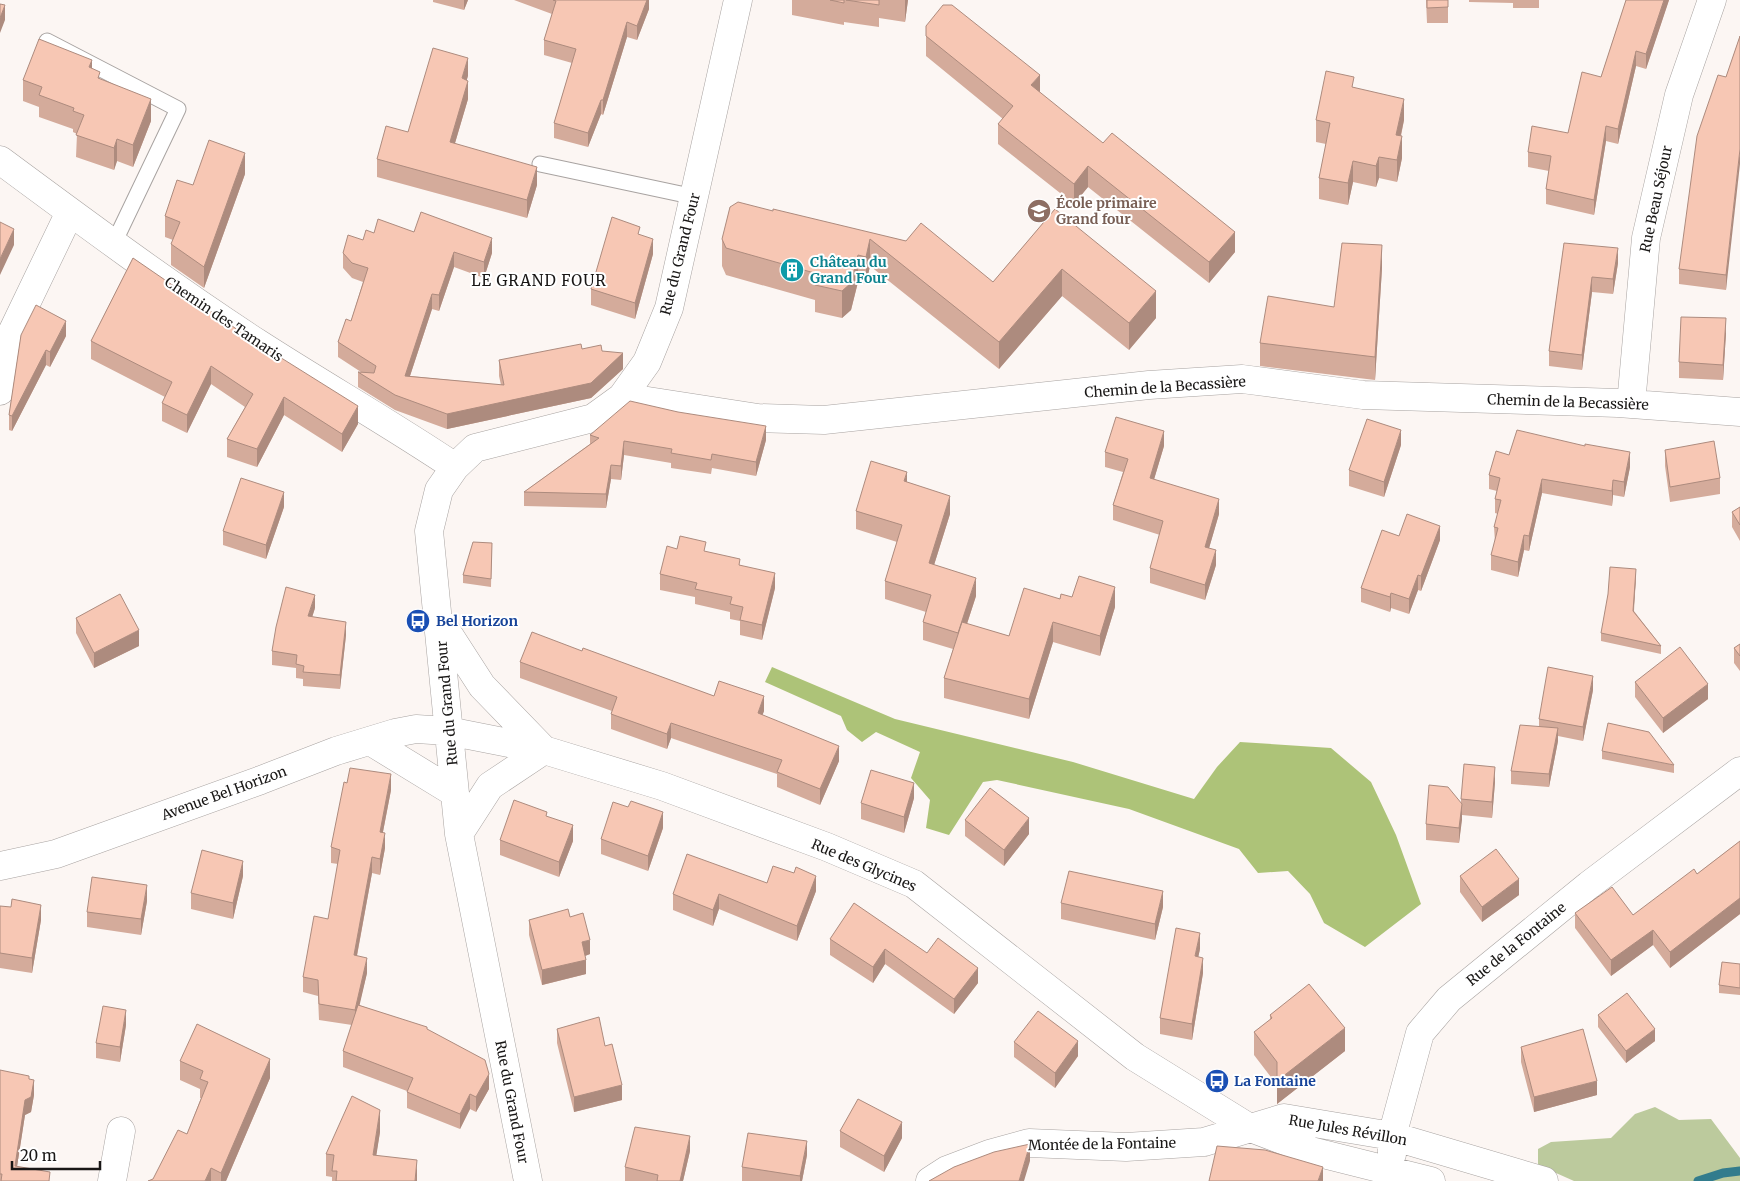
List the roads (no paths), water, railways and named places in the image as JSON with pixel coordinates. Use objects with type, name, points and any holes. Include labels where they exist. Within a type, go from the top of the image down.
[{"type":"street","name":"Rue du Grand Four","points":[[528,1181],[459,834],[429,531],[439,490],[455,467],[475,448],[593,418],[622,396],[647,362],[669,308],[738,0]]},
{"type":"street","name":"Rue Beau Séjour","points":[[1631,404],[1646,238],[1679,95],[1712,0]]},
{"type":"street","name":"Chemin des Tamaris","points":[[0,160],[113,245],[258,343],[414,439],[455,467]]},
{"type":"street","points":[[0,391],[6,344],[70,212]]},
{"type":"street","name":"Chemin de la Becassière","points":[[622,396],[758,418],[824,420],[1149,385],[1242,379],[1363,395],[1631,404],[1740,412]]},
{"type":"street","points":[[439,619],[482,686],[544,750],[490,786],[459,834]]},
{"type":"street","name":"Avenue Bel Horizon","points":[[0,866],[56,854],[336,751],[395,733],[416,729],[448,731]]},
{"type":"street","name":"Rue des Glycines","points":[[448,731],[544,750],[662,786],[827,847],[914,884],[1135,1057],[1248,1127]]},
{"type":"street","points":[[370,741],[455,793]]},
{"type":"street","name":"Rue de la Fontaine","points":[[1392,1177],[1392,1136],[1420,1033],[1449,1000],[1589,885],[1740,771]]},
{"type":"street","name":"Rue Jules Révillon","points":[[1248,1127],[1284,1118],[1392,1136],[1544,1181]]},
{"type":"street","name":"Rue Jules Révillon","points":[[1248,1127],[1310,1151],[1392,1177],[1431,1181]]},
{"type":"street","name":"Montée de la Fontaine","points":[[930,1181],[947,1170],[988,1154],[1030,1144],[1126,1147],[1204,1142],[1248,1127]]},
{"type":"street","points":[[112,1181],[121,1132]]},
{"type":"lane","points":[[47,41],[178,109],[113,245]]},
{"type":"lane","points":[[540,164],[695,197]]},
{"type":"waterway","points":[[1698,1181],[1723,1173],[1740,1171]]},
{"type":"place","name":"École primaire Grand four","points":[[1039,211]]},
{"type":"place","name":"Château du Grand Four","points":[[792,270]]},
{"type":"place","name":"Bel Horizon","points":[[418,621]]},
{"type":"place","name":"La Fontaine","points":[[1217,1081]]},
{"type":"district","name":"LE GRAND FOUR","points":[[539,280]]}]
